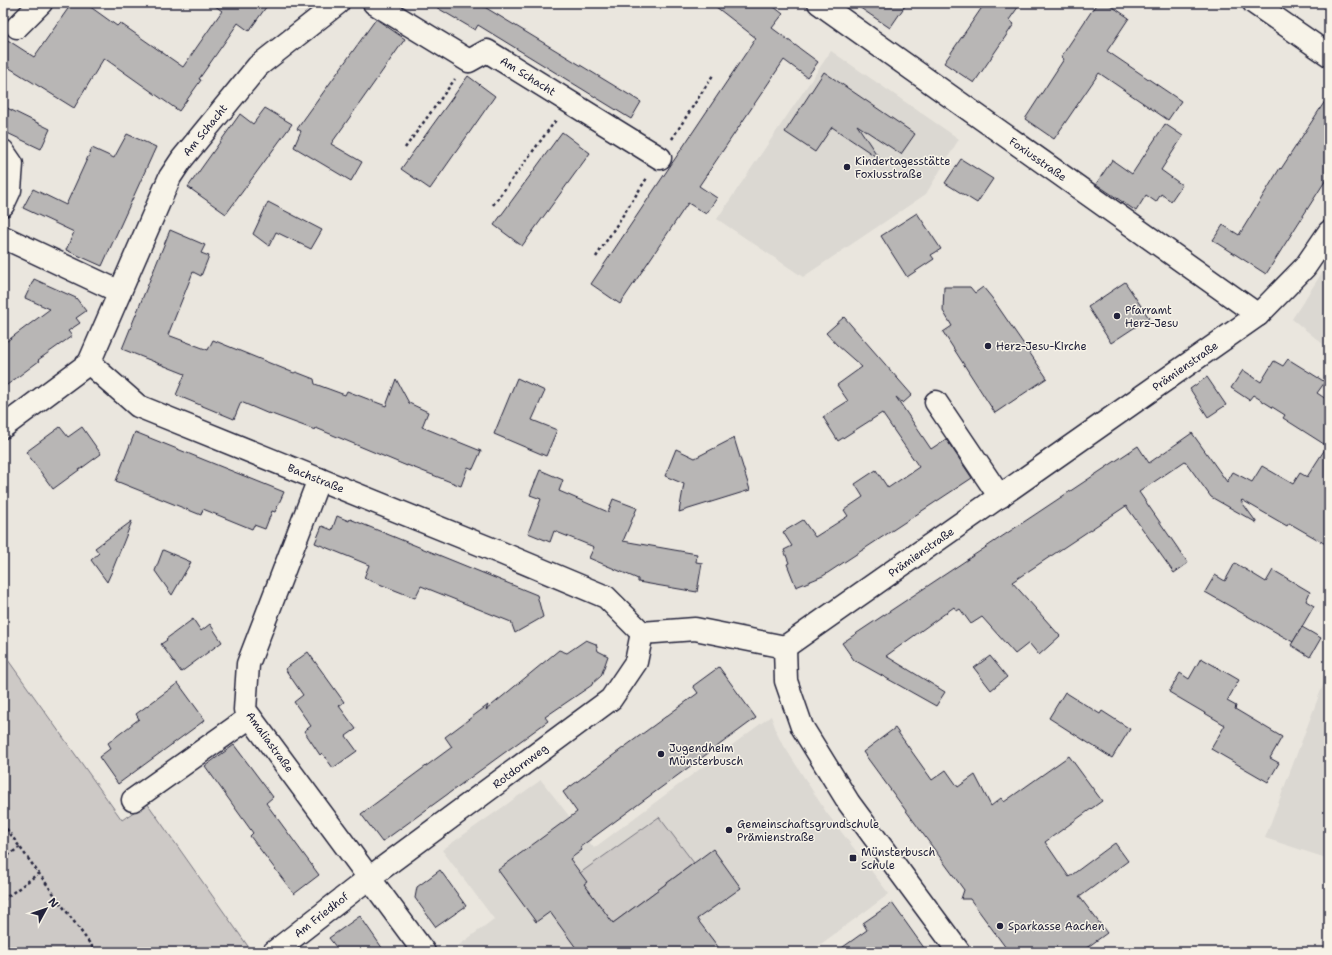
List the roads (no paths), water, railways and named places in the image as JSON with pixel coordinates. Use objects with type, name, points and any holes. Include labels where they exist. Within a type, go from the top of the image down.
[{"type":"street","points":[[17,27],[41,3]]},
{"type":"street","name":"Am Schacht","points":[[89,363],[170,177],[182,159],[258,66],[338,3]]},
{"type":"street","name":"Am Schacht","points":[[374,3],[468,60],[487,51],[660,158]]},
{"type":"street","name":"Foxiusstraße","points":[[819,3],[1258,315]]},
{"type":"street","points":[[1254,3],[1329,55]]},
{"type":"street","points":[[3,151],[12,164],[10,190],[3,205]]},
{"type":"street","name":"Prämienstraße","points":[[785,647],[1258,315],[1305,267],[1329,232]]},
{"type":"street","points":[[3,238],[120,292]]},
{"type":"street","points":[[3,427],[89,363]]},
{"type":"street","name":"Bachstraße","points":[[89,363],[138,406],[606,597],[642,633]]},
{"type":"street","points":[[936,402],[1000,497]]},
{"type":"street","name":"Amaliastraße","points":[[319,479],[248,664],[245,710],[424,952]]},
{"type":"street","points":[[642,633],[695,629],[785,647],[786,681],[802,727],[849,802],[959,952]]},
{"type":"street","name":"Rotdornweg","points":[[369,878],[611,699],[636,662],[642,633]]},
{"type":"street","points":[[133,800],[250,716]]},
{"type":"street","name":"Am Friedhof","points":[[274,952],[369,878]]},
{"type":"place","name":"Kindertagesstätte Foxiusstraße","points":[[847,167]]},
{"type":"place","name":"Pfarramt Herz-Jesu","points":[[1117,316]]},
{"type":"place","name":"Herz-Jesu-Kirche","points":[[988,346]]},
{"type":"place","name":"Jugendheim Münsterbusch","points":[[661,754]]},
{"type":"place","name":"Gemeinschaftsgrundschule Prämienstraße","points":[[729,830]]},
{"type":"place","name":"Münsterbusch Schule","points":[[853,858]]},
{"type":"place","name":"Sparkasse Aachen","points":[[1000,926]]}]
